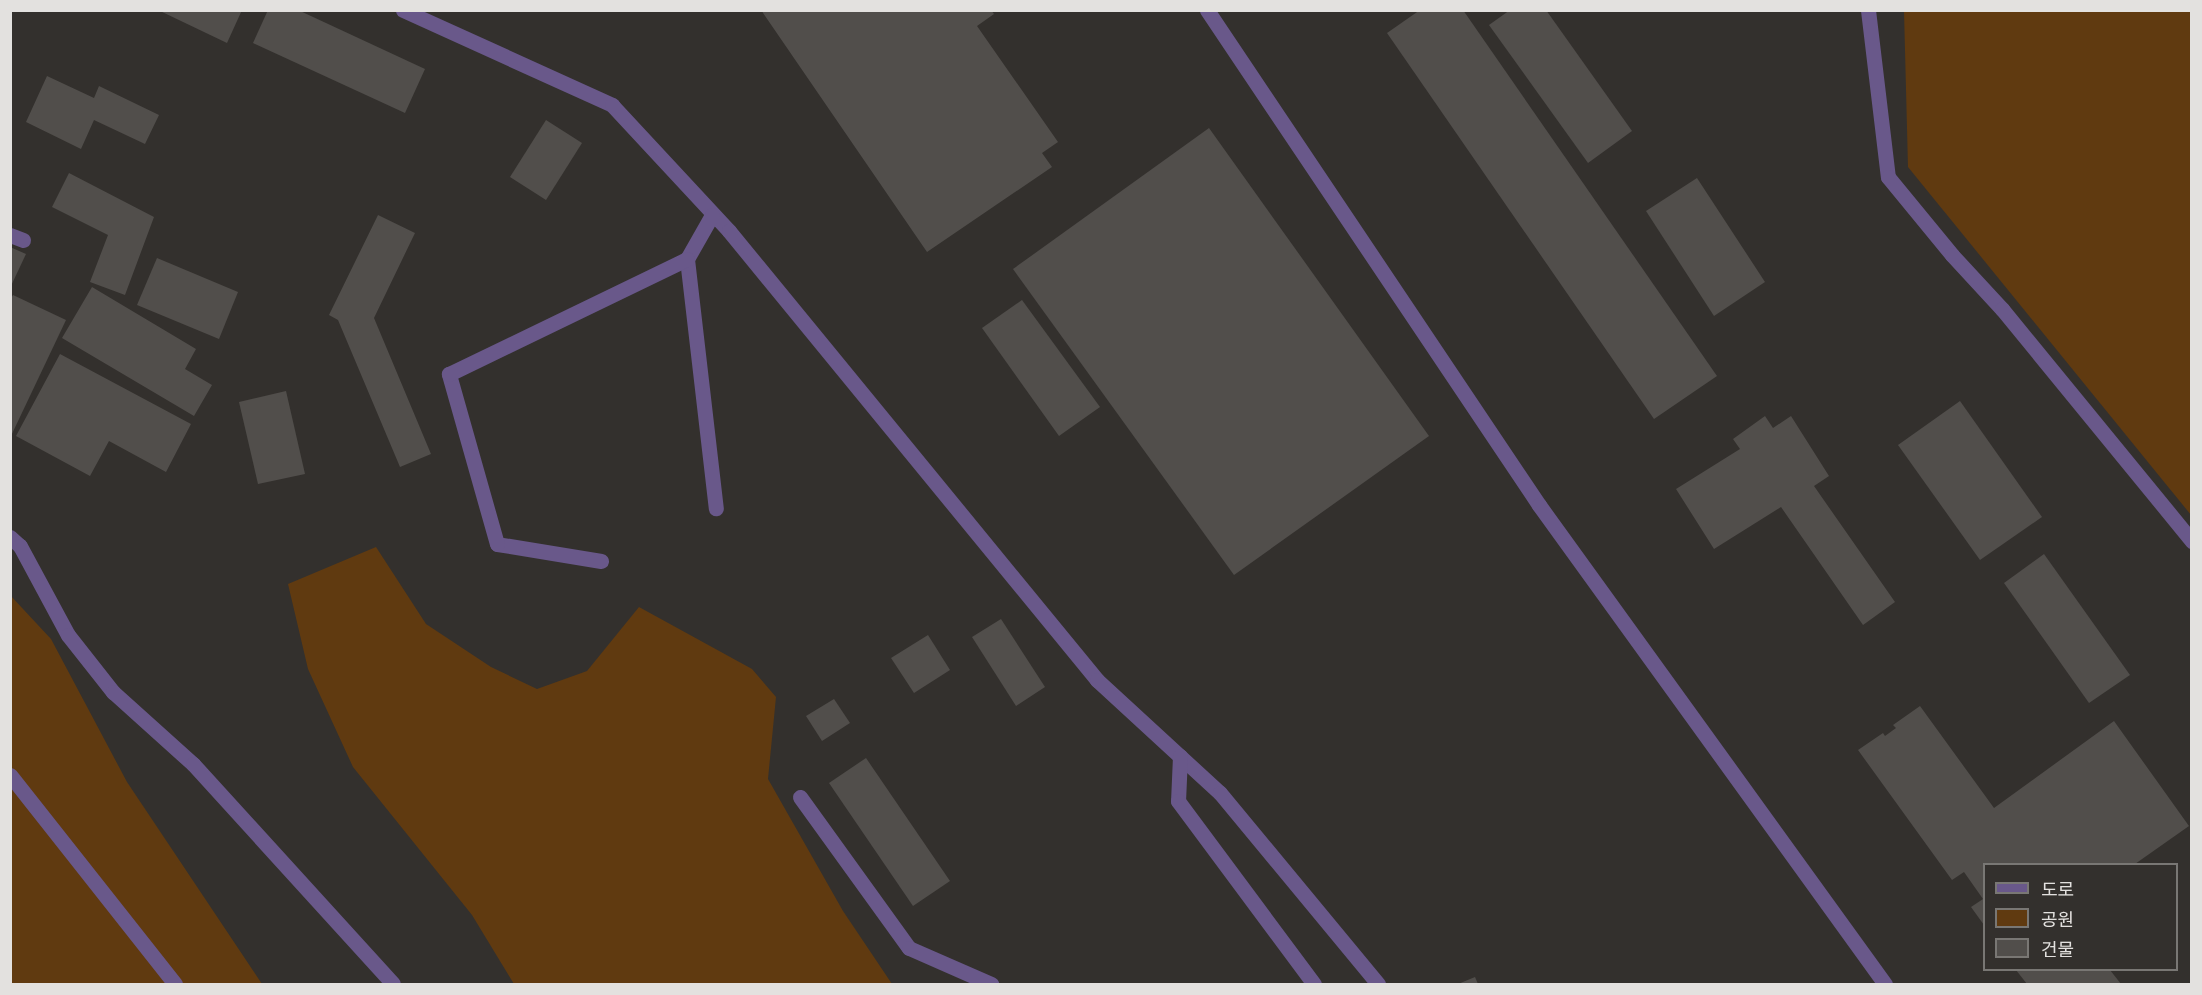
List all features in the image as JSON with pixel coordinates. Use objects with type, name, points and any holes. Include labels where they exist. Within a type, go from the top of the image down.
[{"type":"street","points":[[403,10],[612,105],[712,214],[1097,680],[1220,793],[1378,984]]},
{"type":"street","points":[[1207,10],[1539,505],[1885,984]]},
{"type":"street","points":[[1868,10],[1888,177],[1952,255],[2002,309],[2192,541]]},
{"type":"street","points":[[601,561],[497,544],[449,374],[687,259],[712,214]]},
{"type":"street","points":[[687,259],[716,508]]},
{"type":"street","points":[[10,537],[20,546],[68,635],[113,692],[193,764],[393,984]]},
{"type":"street","points":[[1180,756],[1178,801],[1314,984]]},
{"type":"street","points":[[10,775],[175,984]]},
{"type":"street","points":[[800,797],[909,948],[991,984]]},
{"type":"green space","points":[[1904,11],[2191,11],[2191,515],[1908,167]]},
{"type":"green space","points":[[376,547],[426,624],[491,667],[537,689],[587,671],[639,607],[752,669],[776,697],[768,779],[843,911],[892,984],[514,984],[472,915],[353,767],[308,669],[288,584]]},
{"type":"green space","points":[[10,595],[51,639],[127,782],[262,984],[11,984]]},
{"type":"building","points":[[158,10],[242,10],[227,43]]},
{"type":"building","points":[[268,10],[298,10],[425,69],[405,113],[253,43]]},
{"type":"building","points":[[761,10],[991,10],[994,14],[977,26],[1058,142],[1042,153],[1052,167],[927,252]]},
{"type":"building","points":[[1420,10],[1463,10],[1717,376],[1654,419],[1387,33]]},
{"type":"building","points":[[1510,10],[1546,10],[1632,131],[1588,163],[1489,25]]},
{"type":"building","points":[[47,76],[94,98],[99,86],[159,115],[145,144],[94,120],[81,149],[26,122]]},
{"type":"building","points":[[546,120],[582,143],[546,200],[510,177]]},
{"type":"building","points":[[1209,128],[1429,436],[1234,575],[1013,269]]},
{"type":"building","points":[[69,173],[154,217],[125,295],[90,282],[108,235],[52,207]]},
{"type":"building","points":[[1697,178],[1765,282],[1714,316],[1646,211]]},
{"type":"building","points":[[378,215],[415,233],[374,318],[431,454],[400,467],[338,320],[329,315]]},
{"type":"building","points":[[10,247],[26,254],[10,288]]},
{"type":"building","points":[[157,258],[238,292],[219,339],[137,305]]},
{"type":"building","points":[[92,287],[196,349],[185,369],[212,385],[194,416],[62,338]]},
{"type":"building","points":[[13,295],[66,320],[10,438],[10,300]]},
{"type":"building","points":[[1022,300],[1100,407],[1059,436],[982,328]]},
{"type":"building","points":[[60,354],[191,424],[166,472],[109,441],[90,476],[16,436]]},
{"type":"building","points":[[286,391],[305,474],[258,484],[239,402]]},
{"type":"building","points":[[1960,401],[2042,517],[1980,560],[1898,445]]},
{"type":"building","points":[[1765,416],[1773,428],[1791,416],[1829,476],[1814,486],[1895,602],[1863,625],[1781,507],[1714,549],[1676,489],[1740,449],[1733,439]]},
{"type":"building","points":[[2044,554],[2130,675],[2089,703],[2004,583]]},
{"type":"building","points":[[1001,619],[1045,687],[1016,706],[972,637]]},
{"type":"building","points":[[928,635],[950,670],[914,693],[891,658]]},
{"type":"building","points":[[834,699],[850,723],[822,741],[806,716]]},
{"type":"building","points":[[1920,706],[1994,808],[2114,721],[2189,826],[2136,863],[1983,863],[1983,899],[1964,872],[1952,880],[1858,750],[1883,733],[1885,736],[1896,728],[1893,725]]},
{"type":"building","points":[[866,758],[950,881],[913,906],[829,783]]},
{"type":"building","points":[[1983,899],[1983,924],[1971,907]]},
{"type":"building","points":[[2017,971],[2111,971],[2121,984],[2027,984]]},
{"type":"building","points":[[1475,977],[1478,984],[1458,984]]}]
